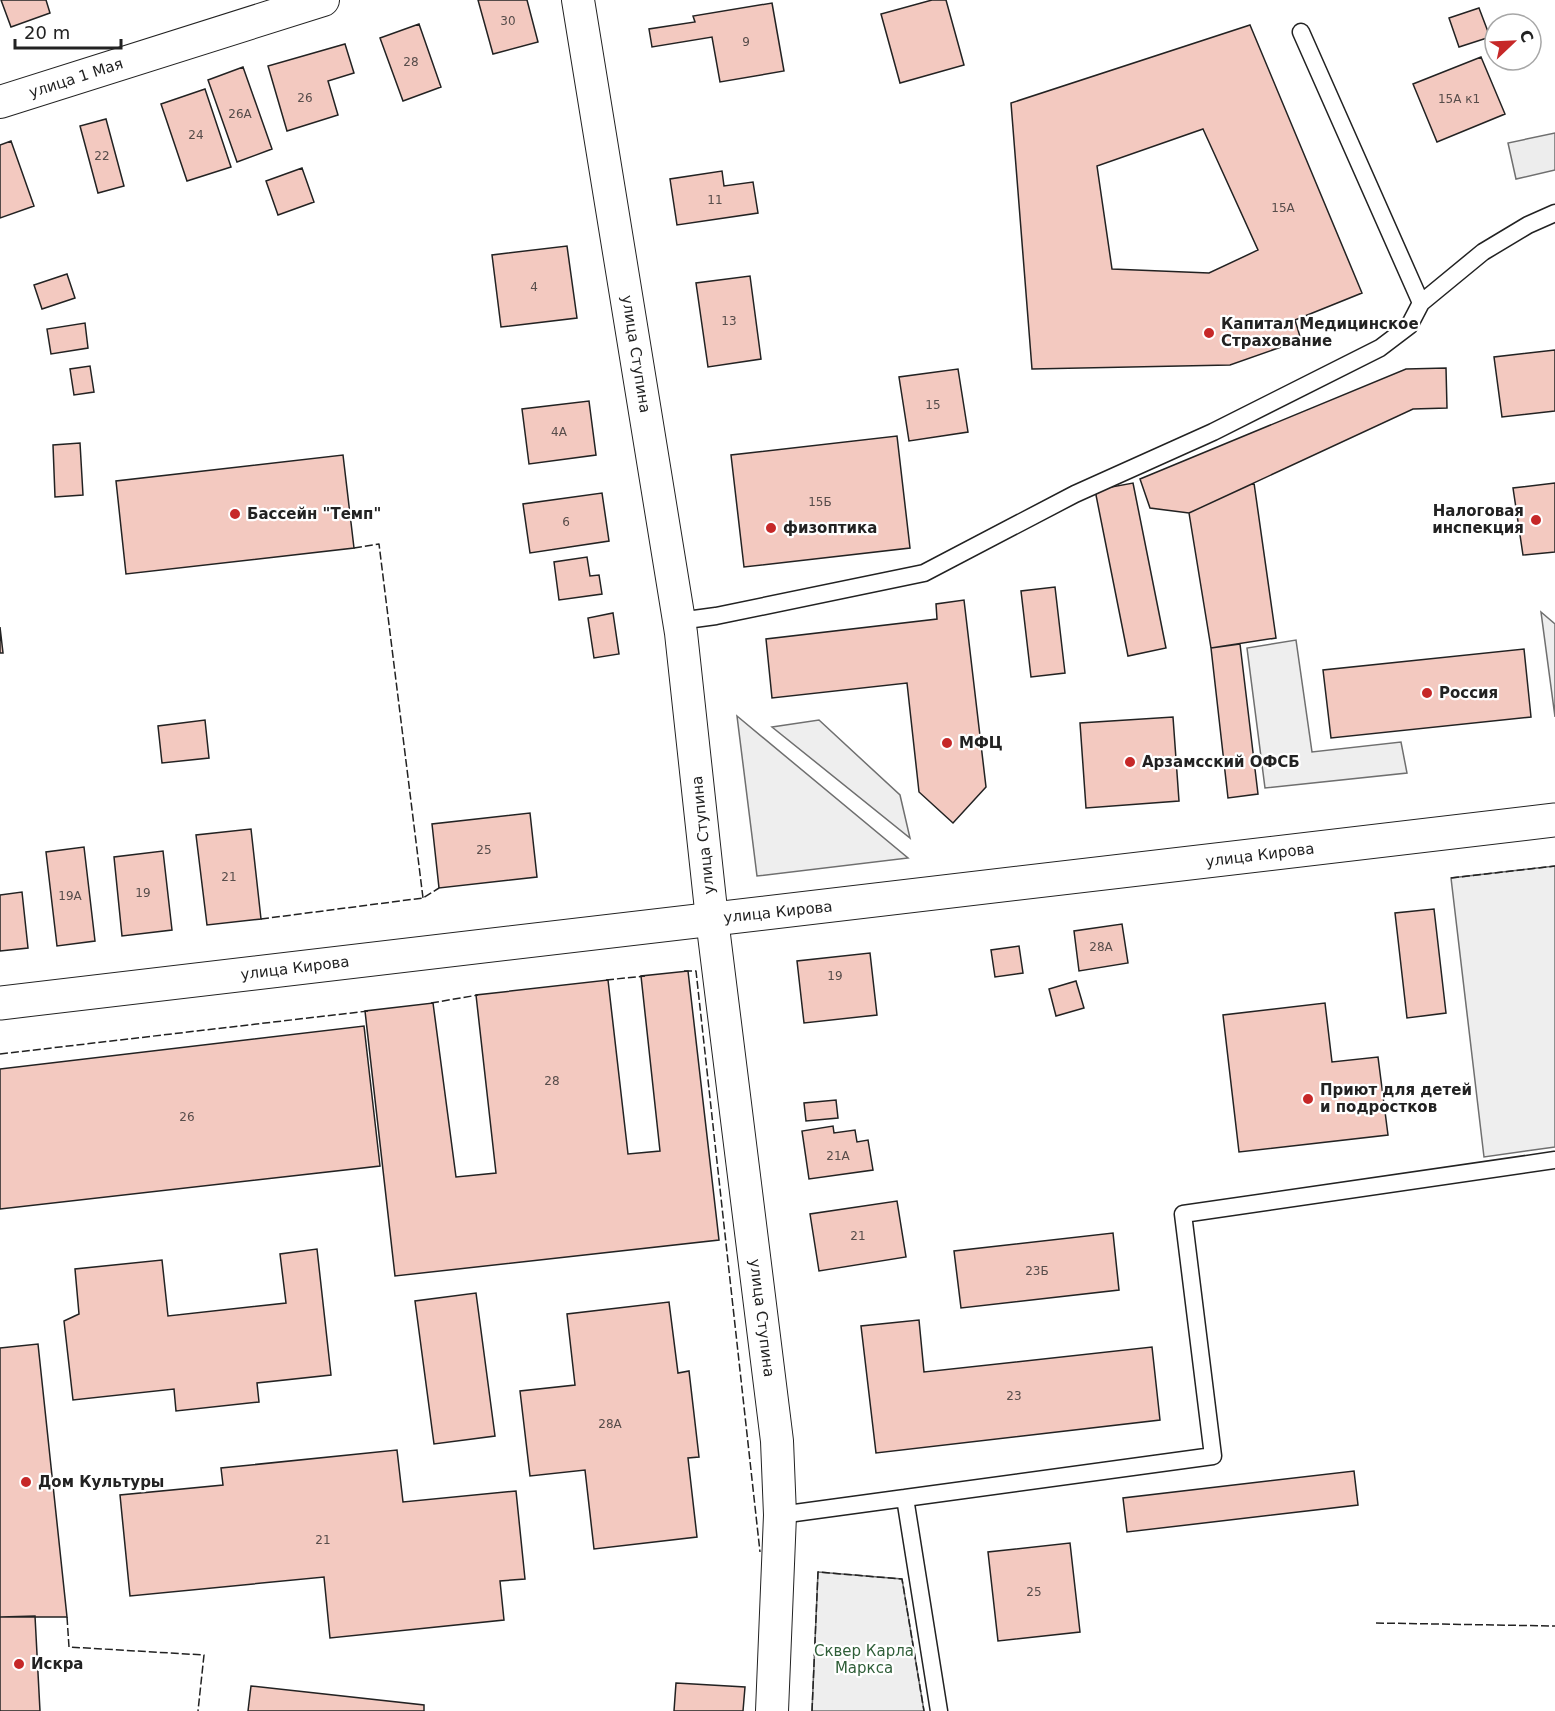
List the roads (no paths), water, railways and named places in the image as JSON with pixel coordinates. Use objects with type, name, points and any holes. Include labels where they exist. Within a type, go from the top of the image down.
[{"type":"street","name":"улица 1 Мая","points":[[0,102],[324,0]]},
{"type":"street","name":"улица Ступина","points":[[578,0],[679,621],[712,919],[777,1441],[780,1515],[772,1711]]},
{"type":"street","name":"улица Кирова","points":[[0,1003],[1555,820]]},
{"type":"lane","points":[[1301,32],[1421,303]]},
{"type":"lane","points":[[679,621],[716,616],[924,573],[1075,494],[1214,432],[1380,348],[1409,326],[1421,303],[1483,252],[1528,225],[1555,213]]},
{"type":"lane","points":[[780,1515],[1213,1456],[1183,1214],[1555,1160]]},
{"type":"lane","points":[[905,1498],[939,1711]]},
{"type":"place","name":"Капитал Медицинское Страхование","points":[[1209,333]]},
{"type":"place","name":"Бассейн \"Темп\"","points":[[235,514]]},
{"type":"place","name":"Налоговая инспекция","points":[[1536,520]]},
{"type":"place","name":"физоптика","points":[[771,528]]},
{"type":"place","name":"Россия","points":[[1427,693]]},
{"type":"place","name":"МФЦ","points":[[947,743]]},
{"type":"place","name":"Арзамсский ОФСБ","points":[[1130,762]]},
{"type":"place","name":"Приют для детей и подростков","points":[[1308,1099]]},
{"type":"place","name":"Дом Культуры","points":[[26,1482]]},
{"type":"place","name":"Искра","points":[[19,1664]]},
{"type":"park label","name":"Сквер Карла Маркса","points":[[864,1660]]}]
